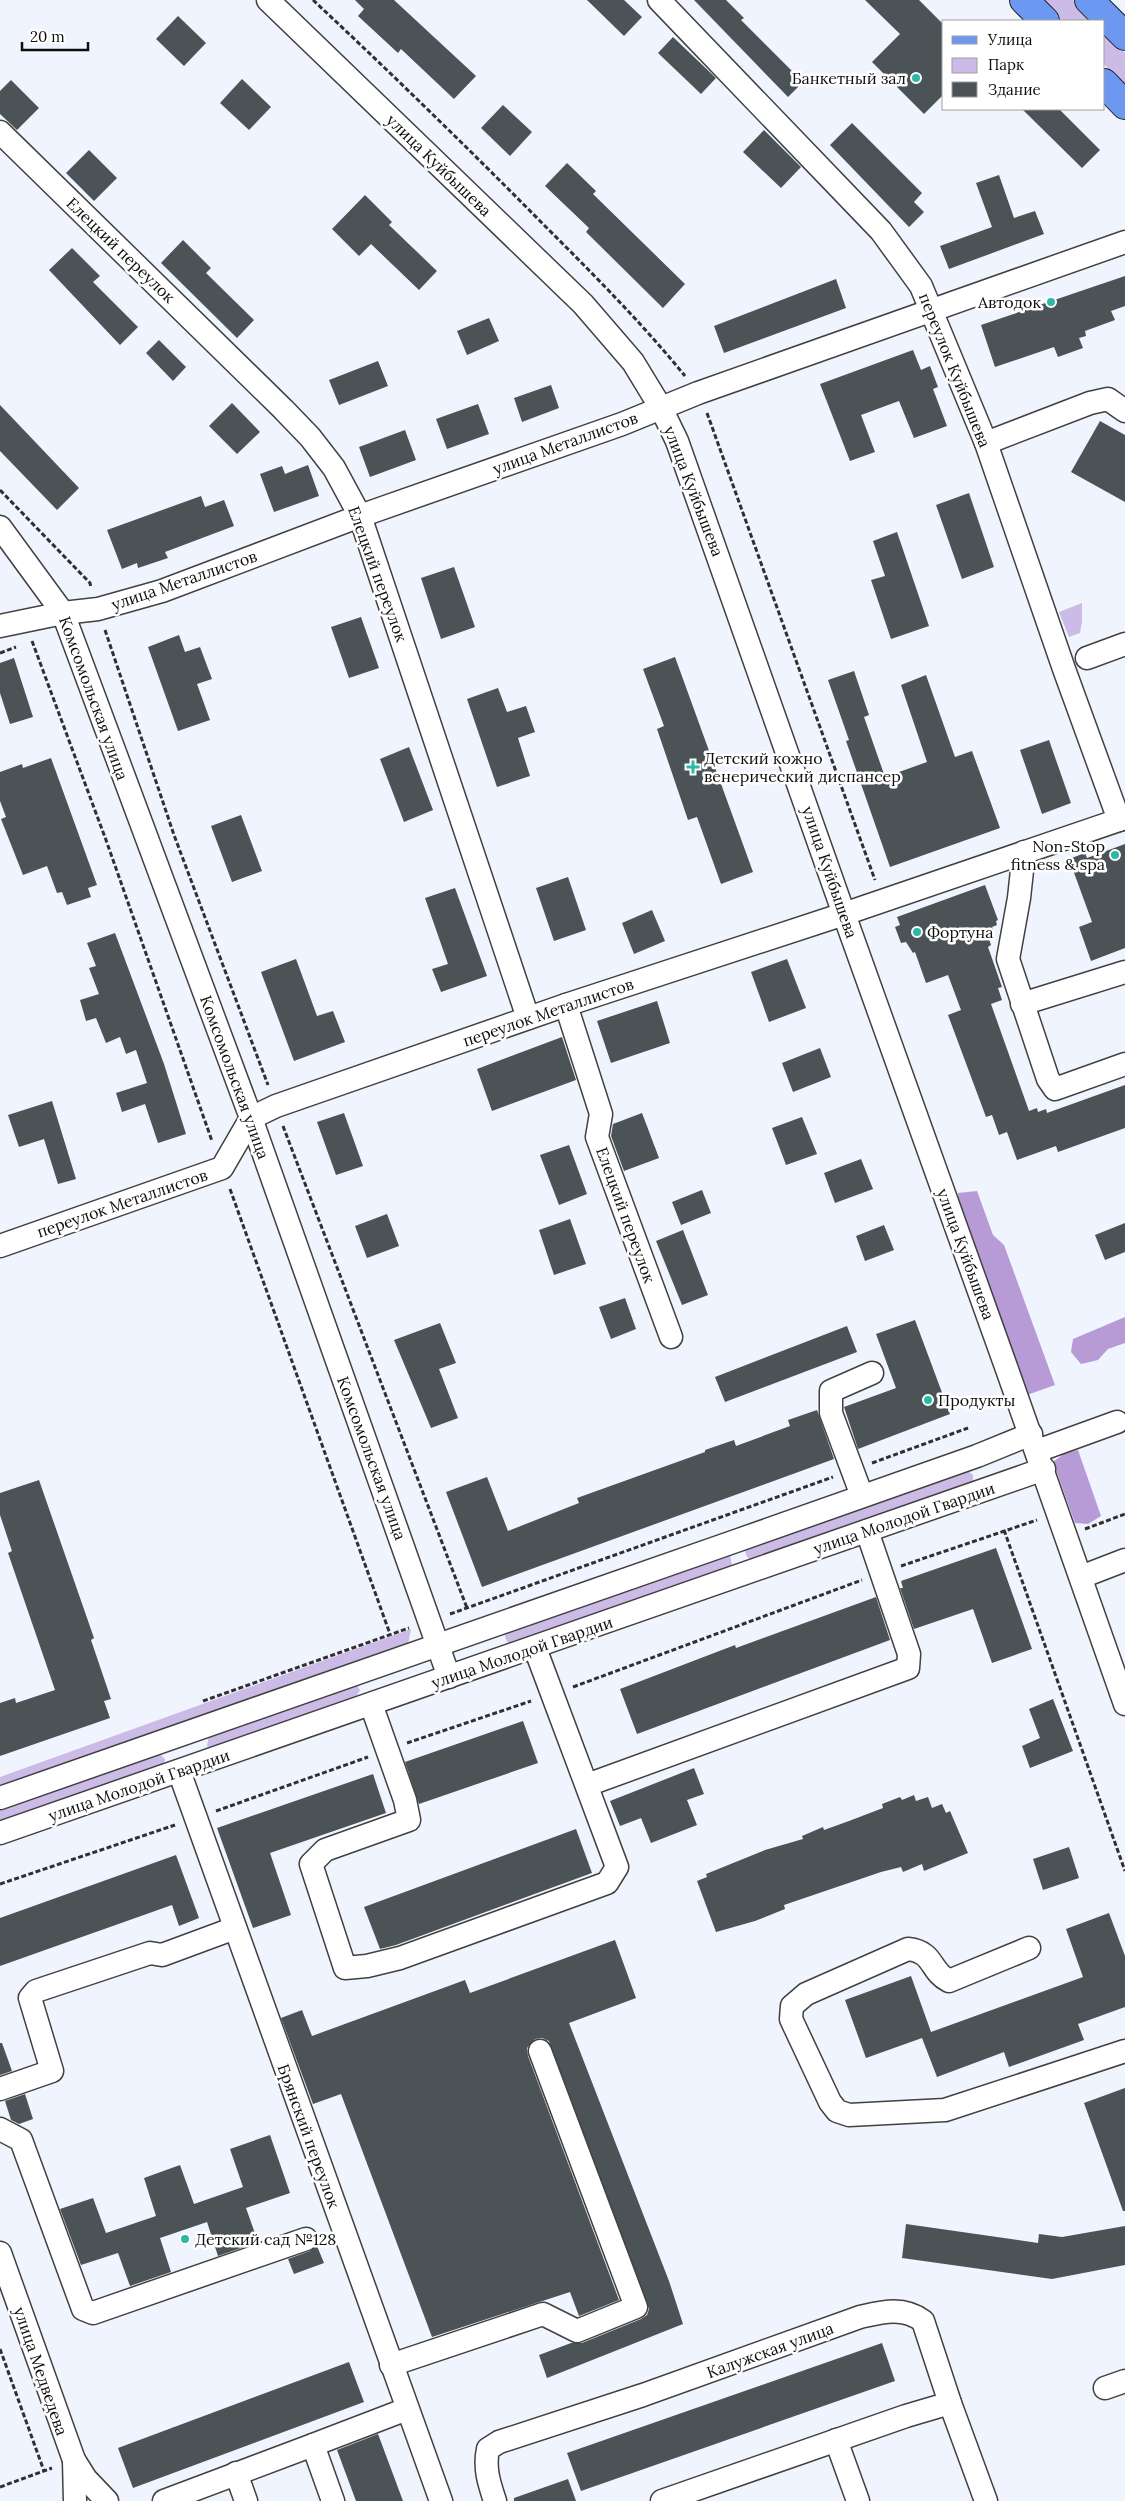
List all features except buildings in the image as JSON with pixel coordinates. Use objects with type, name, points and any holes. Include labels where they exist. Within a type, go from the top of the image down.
[{"type":"main road","points":[[1024,0],[1044,20]]},
{"type":"main road","points":[[1097,3],[1125,36]]},
{"type":"main road","points":[[1105,84],[1125,105]]},
{"type":"street","name":"улица Куйбышева","points":[[268,0],[583,304],[632,362],[662,408],[677,441],[763,679],[844,914],[1037,1452],[1125,1704]]},
{"type":"street","name":"переулок Куйбышева","points":[[659,0],[881,231],[921,286],[986,443],[1064,669],[1122,819]]},
{"type":"street","name":"Елецкий переулок","points":[[0,132],[310,437],[334,468],[360,516],[528,1018]]},
{"type":"street","name":"улица Металлистов","points":[[0,626],[63,613],[98,609],[162,590],[360,516],[662,408],[698,393],[1125,242]]},
{"type":"street","points":[[986,443],[1090,403],[1108,399],[1125,411]]},
{"type":"street","name":"Комсомольская улица","points":[[0,528],[63,613],[251,1118],[439,1644],[449,1677]]},
{"type":"street","points":[[1087,658],[1125,644]]},
{"type":"street","name":"переулок Металлистов","points":[[0,1246],[222,1168],[251,1118],[276,1106],[566,1005],[844,914],[1122,819]]},
{"type":"street","points":[[1024,852],[1019,898],[1008,959],[1048,1079],[1055,1089],[1125,1064]]},
{"type":"street","points":[[1022,1004],[1125,972]]},
{"type":"street","name":"Елецкий переулок","points":[[566,1005],[601,1114],[597,1137],[671,1337]]},
{"type":"street","points":[[862,1496],[831,1413],[831,1391],[872,1374]]},
{"type":"street","points":[[1037,1452],[1117,1422]]},
{"type":"street","name":"улица Молодой Гвардии","points":[[0,1798],[862,1496],[1037,1452]]},
{"type":"street","name":"улица Молодой Гвардии","points":[[0,1834],[867,1531],[1037,1452]]},
{"type":"street","points":[[587,1785],[908,1668],[909,1654],[867,1531]]},
{"type":"street","points":[[1081,1577],[1125,1560]]},
{"type":"street","points":[[371,1704],[405,1800],[409,1820],[325,1850],[311,1864],[345,1968],[367,1966],[400,1958],[607,1883],[617,1867],[535,1648]]},
{"type":"street","name":"Брянский переулок","points":[[179,1771],[441,2501]]},
{"type":"street","points":[[0,2089],[52,2071],[30,1998],[36,1991],[150,1953],[162,1955],[235,1928]]},
{"type":"street","points":[[1029,1948],[949,1981],[941,1977],[931,1960],[920,1951],[908,1949],[806,1994],[792,2006],[791,2019],[830,2102],[838,2111],[849,2115],[945,2110],[1125,2050]]},
{"type":"street","points":[[391,2366],[543,2314],[577,2331],[636,2307],[540,2051]]},
{"type":"street","points":[[0,2130],[21,2140],[83,2309],[93,2313],[306,2239]]},
{"type":"street","name":"улица Медведева","points":[[0,2253],[74,2460],[86,2479],[107,2501]]},
{"type":"street","name":"Калужская улица","points":[[495,2501],[487,2480],[485,2460],[488,2449],[499,2442],[643,2395],[860,2317],[882,2312],[899,2311],[915,2315],[923,2321],[950,2403],[986,2501]]},
{"type":"street","points":[[662,2501],[836,2440],[950,2403]]},
{"type":"street","points":[[164,2501],[407,2409]]},
{"type":"street","points":[[836,2440],[858,2501]]},
{"type":"street","points":[[313,2445],[333,2501]]},
{"type":"street","name":"улица Медведева","points":[[74,2460],[75,2501]]},
{"type":"street","points":[[236,2473],[246,2501]]},
{"type":"path","points":[[313,0],[469,149],[590,271],[661,347],[698,393],[717,436],[882,901]]},
{"type":"path","points":[[0,490],[90,583],[174,835],[467,1608]]},
{"type":"path","points":[[25,622],[106,840],[390,1634]]},
{"type":"path","points":[[195,1704],[722,1518]]},
{"type":"path","points":[[0,1884],[553,1694],[1004,1530],[1125,1871]]},
{"type":"path","points":[[0,2349],[44,2471]]},
{"type":"path","points":[[0,2488],[74,2460]]},
{"type":"green space","points":[[1041,0],[1073,0],[1093,20],[1061,20]]},
{"type":"green space","points":[[1105,32],[1125,53],[1125,87],[1105,65]]},
{"type":"green space","points":[[1082,603],[1080,633],[1069,637],[1059,612]]},
{"type":"green space","points":[[965,1468],[973,1475],[973,1481],[970,1486],[753,1561],[746,1554],[745,1547]]},
{"type":"green space","points":[[730,1555],[732,1565],[729,1570],[512,1646],[505,1638],[505,1632]]},
{"type":"green space","points":[[411,1629],[408,1645],[0,1793],[0,1777]]},
{"type":"green space","points":[[355,1683],[360,1690],[354,1700],[213,1750],[207,1746],[209,1734]]},
{"type":"green space","points":[[151,1752],[160,1754],[165,1759],[164,1765],[0,1825],[0,1805]]},
{"type":"shaded area","points":[[977,1191],[993,1235],[1004,1245],[1055,1385],[1027,1395],[959,1210],[958,1193]]},
{"type":"shaded area","points":[[1125,1317],[1125,1343],[1108,1349],[1098,1360],[1081,1364],[1071,1352],[1073,1339]]},
{"type":"shaded area","points":[[1078,1450],[1101,1516],[1088,1524],[1075,1523],[1053,1462],[1065,1453]]},
{"type":"place","name":"Банкетный зал","points":[[916,78]]},
{"type":"place","name":"Автодок","points":[[1051,302]]},
{"type":"place","name":"Детский кожно венерический диспансер","points":[[693,767]]},
{"type":"place","name":"Non-Stop fitness & spa","points":[[1115,855]]},
{"type":"place","name":"Фортуна","points":[[917,932]]},
{"type":"place","name":"Продукты","points":[[928,1400]]},
{"type":"place","name":"Детский сад №128","points":[[185,2239]]}]
